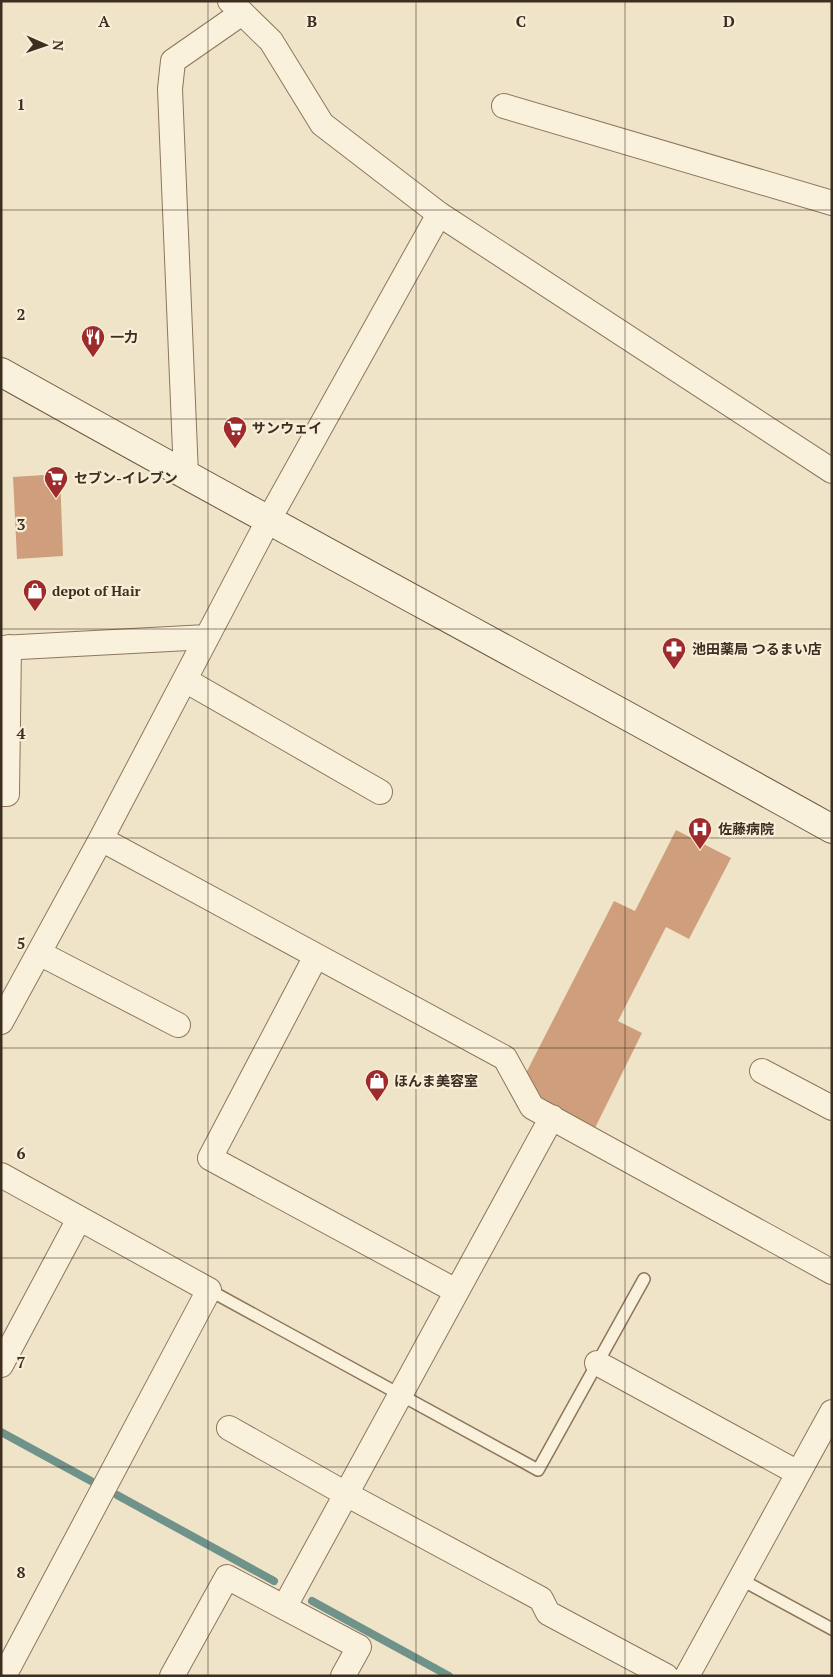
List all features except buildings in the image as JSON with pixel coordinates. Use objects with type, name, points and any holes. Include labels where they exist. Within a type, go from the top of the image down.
[{"type":"street","points":[[186,475],[170,89],[173,61],[236,7],[271,41],[322,124],[439,214],[832,471]]},
{"type":"street","points":[[504,106],[832,203]]},
{"type":"street","points":[[1,1022],[101,839],[268,522],[439,214]]},
{"type":"street","points":[[1,372],[268,522],[641,723],[832,829]]},
{"type":"street","points":[[1,794],[7,794],[5,648],[207,637]]},
{"type":"street","points":[[185,680],[380,792]]},
{"type":"street","points":[[101,839],[505,1058],[532,1107],[832,1272]]},
{"type":"street","points":[[39,953],[178,1026]]},
{"type":"street","points":[[316,956],[210,1158],[456,1291]]},
{"type":"street","points":[[762,1070],[832,1108]]},
{"type":"street","points":[[285,1606],[552,1117]]},
{"type":"street","points":[[1,1175],[208,1290],[4,1676]]},
{"type":"street","points":[[1,1364],[79,1219]]},
{"type":"street","points":[[597,1363],[798,1474]]},
{"type":"street","points":[[687,1676],[832,1412]]},
{"type":"street","points":[[229,1428],[541,1600],[548,1613],[666,1676]]},
{"type":"street","points":[[172,1676],[227,1577],[285,1606],[359,1647],[343,1676]]},
{"type":"lane","points":[[208,1290],[538,1470],[644,1279]]},
{"type":"lane","points":[[740,1579],[832,1629]]},
{"type":"waterway","points":[[1,1432],[91,1481]]},
{"type":"waterway","points":[[117,1495],[274,1581]]},
{"type":"waterway","points":[[312,1601],[449,1676]]},
{"type":"place","name":"一力","points":[[93,358]]},
{"type":"place","name":"サンウェイ","points":[[235,449]]},
{"type":"place","name":"セブン-イレブン","points":[[56,499]]},
{"type":"place","name":"depot of Hair","points":[[35,612]]},
{"type":"place","name":"池田薬局 つるまい店","points":[[674,670]]},
{"type":"place","name":"佐藤病院","points":[[700,850]]},
{"type":"place","name":"ほんま美容室","points":[[377,1102]]}]
